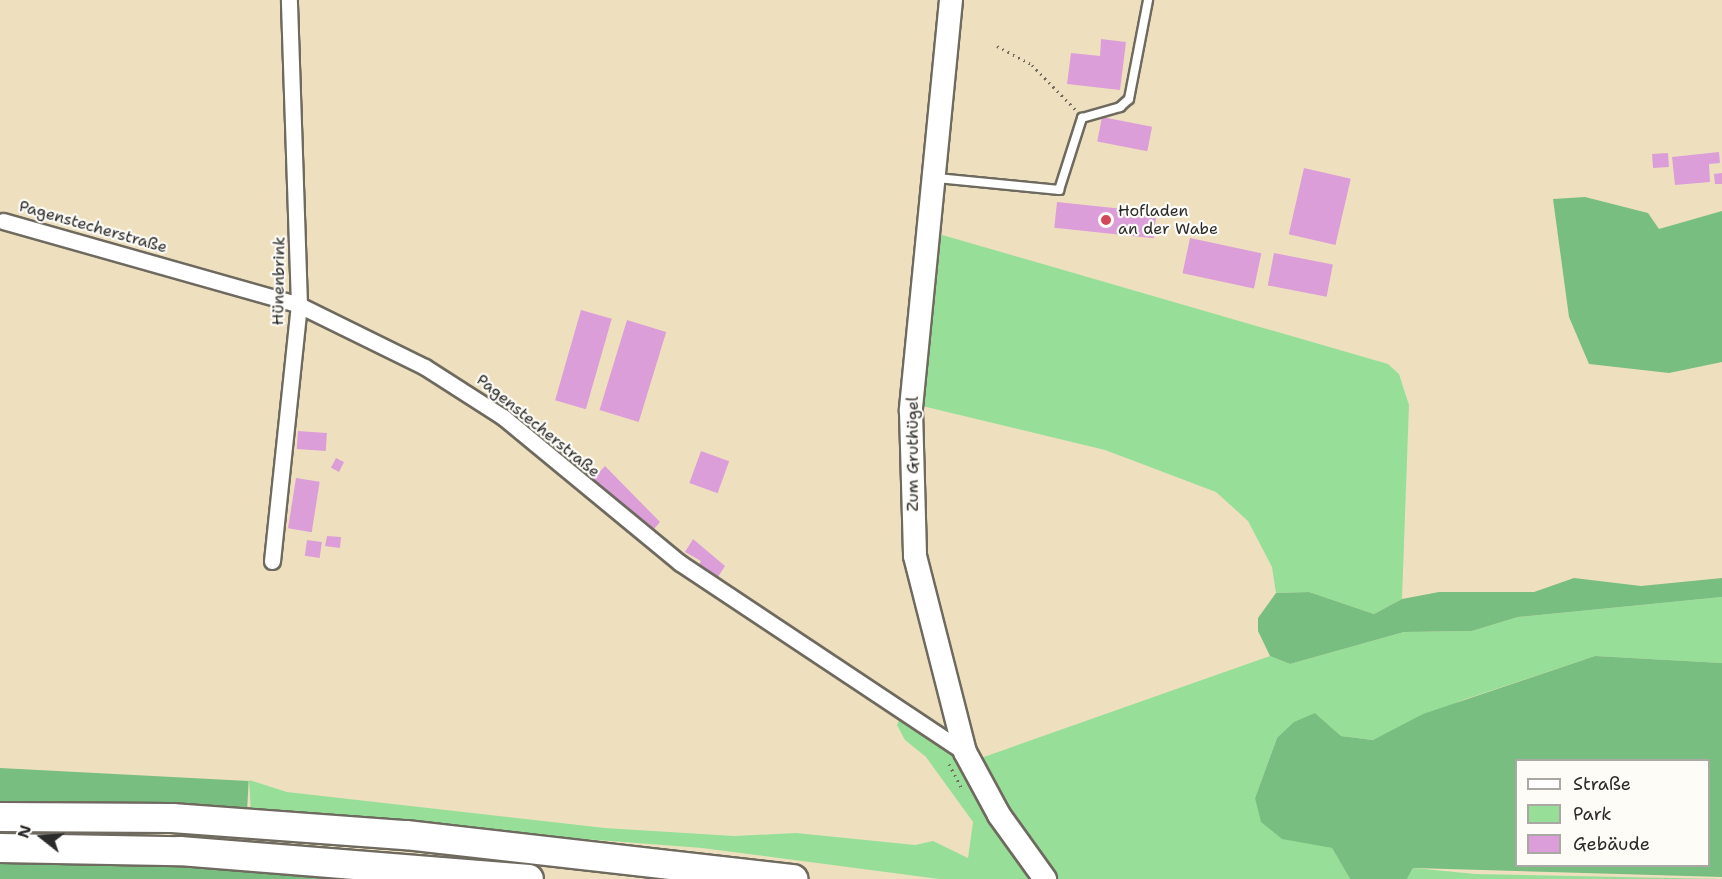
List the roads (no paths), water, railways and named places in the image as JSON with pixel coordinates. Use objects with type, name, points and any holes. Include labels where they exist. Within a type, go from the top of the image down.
[{"type":"highway","points":[[0,817],[172,818],[406,835],[794,879]]},
{"type":"highway","points":[[0,848],[180,851],[529,879]]},
{"type":"street","name":"Hünenbrink","points":[[272,561],[299,305],[289,0]]},
{"type":"street","name":"Zum Gruthügel","points":[[951,0],[911,411],[912,513],[923,600],[965,752],[999,815],[1046,879]]},
{"type":"street","name":"Pagenstecherstraße","points":[[3,221],[299,305],[466,390],[680,564],[965,752]]},
{"type":"lane","points":[[933,178],[1059,190],[1082,118],[1120,107],[1129,99],[1148,0]]},
{"type":"place","name":"Hofladen an der Wabe","points":[[1106,220]]}]
